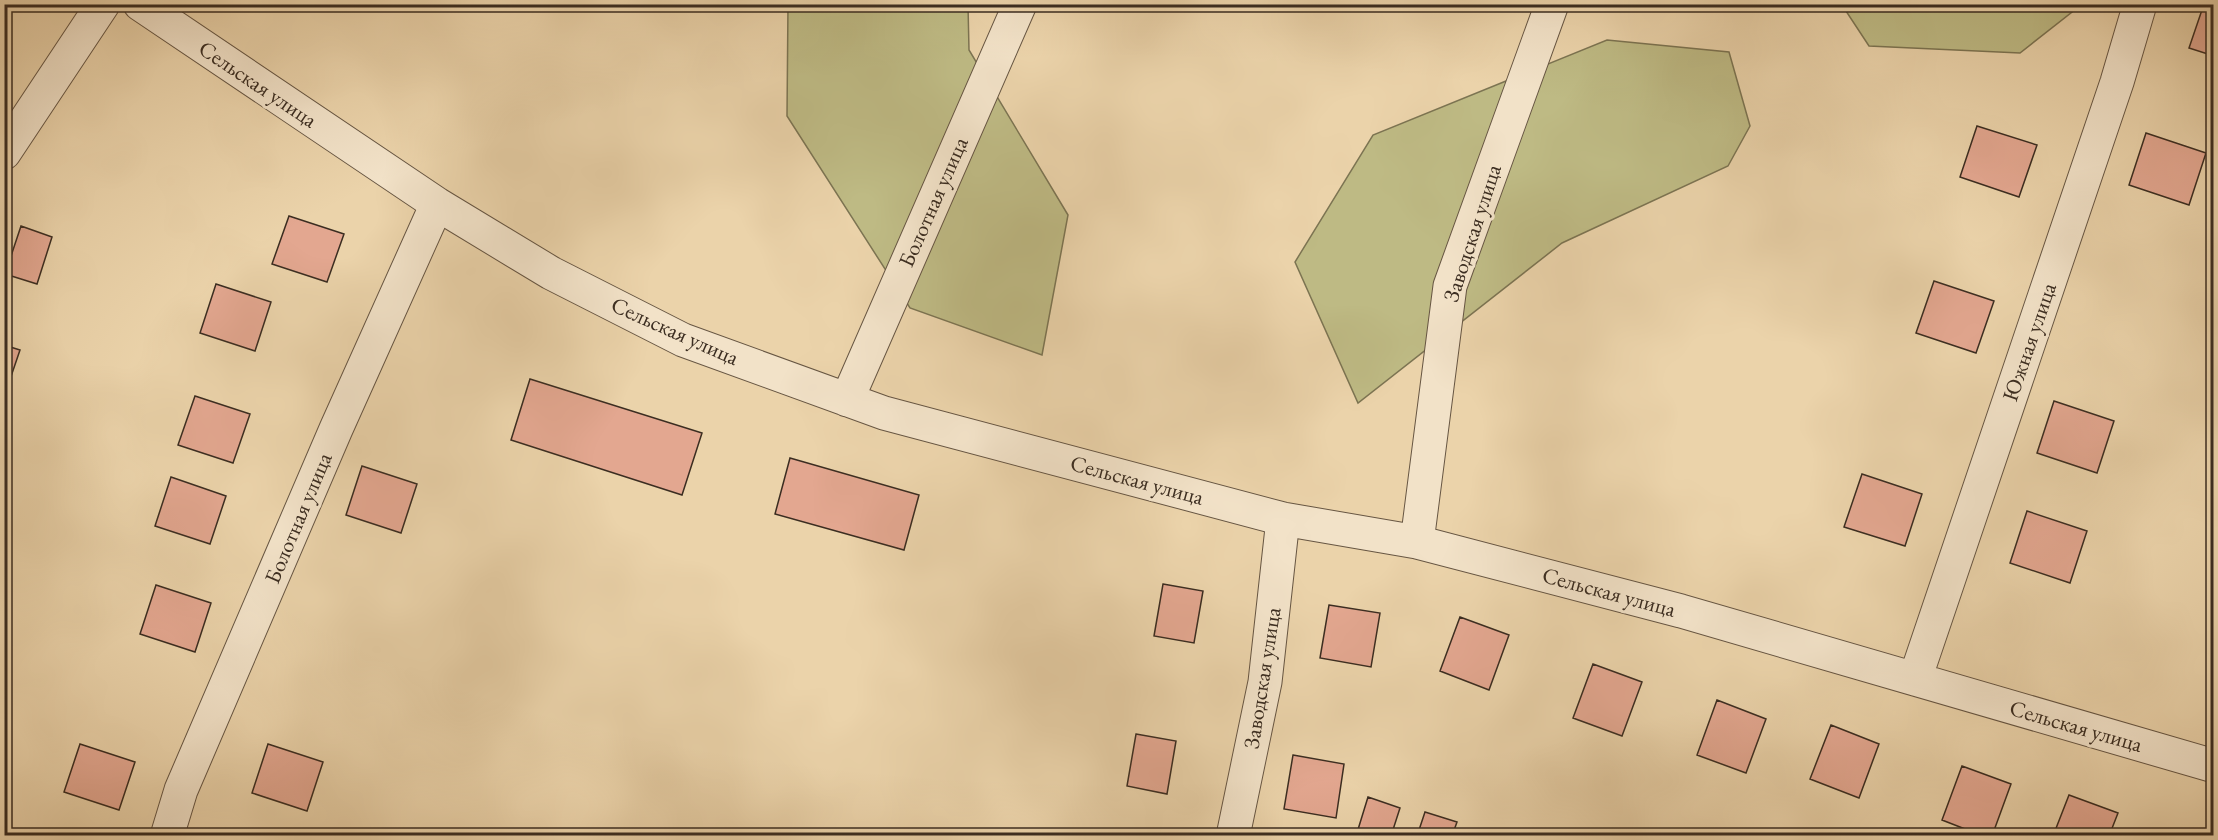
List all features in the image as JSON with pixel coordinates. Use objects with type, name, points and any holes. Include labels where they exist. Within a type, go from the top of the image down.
[{"type":"street","points":[[4,153],[104,4]]},
{"type":"street","name":"Сельская улица","points":[[140,4],[437,204],[551,273],[683,340],[884,413],[1283,519],[1417,542],[1681,611],[2214,766]]},
{"type":"street","name":"Болотная улица","points":[[847,400],[1020,4]]},
{"type":"street","name":"Заводская улица","points":[[1417,542],[1450,286],[1552,4]]},
{"type":"street","name":"Южная улица","points":[[1915,679],[2113,93],[2140,4]]},
{"type":"street","name":"Болотная улица","points":[[166,836],[181,790],[317,473],[437,204]]},
{"type":"street","name":"Заводская улица","points":[[1233,836],[1265,682],[1283,519]]},
{"type":"shaded area","points":[[788,5],[968,5],[969,50],[1068,215],[1042,355],[910,308],[787,116]]},
{"type":"shaded area","points":[[1842,5],[2081,5],[2020,53],[1869,46]]},
{"type":"shaded area","points":[[1607,40],[1729,52],[1750,126],[1728,166],[1562,243],[1358,403],[1295,262],[1373,135]]},
{"type":"building","points":[[2204,4],[2214,4],[2214,56],[2189,48]]},
{"type":"building","points":[[1977,126],[2037,145],[2019,197],[1960,177]]},
{"type":"building","points":[[2146,133],[2206,153],[2189,205],[2129,185]]},
{"type":"building","points":[[289,216],[344,234],[327,282],[272,264]]},
{"type":"building","points":[[21,226],[52,237],[37,284],[5,274]]},
{"type":"building","points":[[1934,281],[1994,301],[1976,353],[1916,333]]},
{"type":"building","points":[[216,284],[271,302],[255,351],[200,333]]},
{"type":"building","points":[[4,345],[20,350],[4,397]]},
{"type":"building","points":[[530,379],[702,433],[682,495],[511,440]]},
{"type":"building","points":[[195,396],[250,414],[233,463],[178,445]]},
{"type":"building","points":[[2054,401],[2114,421],[2097,473],[2037,453]]},
{"type":"building","points":[[790,458],[919,495],[904,550],[775,514]]},
{"type":"building","points":[[362,466],[417,484],[401,533],[346,515]]},
{"type":"building","points":[[1862,474],[1922,494],[1905,546],[1844,527]]},
{"type":"building","points":[[171,477],[226,496],[210,544],[155,526]]},
{"type":"building","points":[[2027,511],[2087,531],[2070,583],[2010,563]]},
{"type":"building","points":[[1163,584],[1203,591],[1194,643],[1154,636]]},
{"type":"building","points":[[156,585],[211,603],[195,652],[140,634]]},
{"type":"building","points":[[1329,605],[1380,613],[1371,667],[1320,658]]},
{"type":"building","points":[[1460,617],[1509,635],[1489,690],[1440,671]]},
{"type":"building","points":[[1593,664],[1642,682],[1622,736],[1573,718]]},
{"type":"building","points":[[1717,700],[1766,719],[1746,773],[1697,755]]},
{"type":"building","points":[[1831,725],[1879,744],[1859,798],[1810,779]]},
{"type":"building","points":[[1136,734],[1176,741],[1167,794],[1127,786]]},
{"type":"building","points":[[80,744],[135,762],[119,810],[64,792]]},
{"type":"building","points":[[268,744],[323,762],[307,811],[252,793]]},
{"type":"building","points":[[1293,755],[1344,764],[1336,818],[1284,809]]},
{"type":"building","points":[[1962,766],[2011,784],[1992,836],[1983,836],[1942,820]]},
{"type":"building","points":[[2069,795],[2118,813],[2109,836],[2053,836]]},
{"type":"building","points":[[1368,797],[1400,808],[1391,836],[1356,836]]},
{"type":"building","points":[[1425,812],[1457,822],[1452,836],[1417,836]]}]
